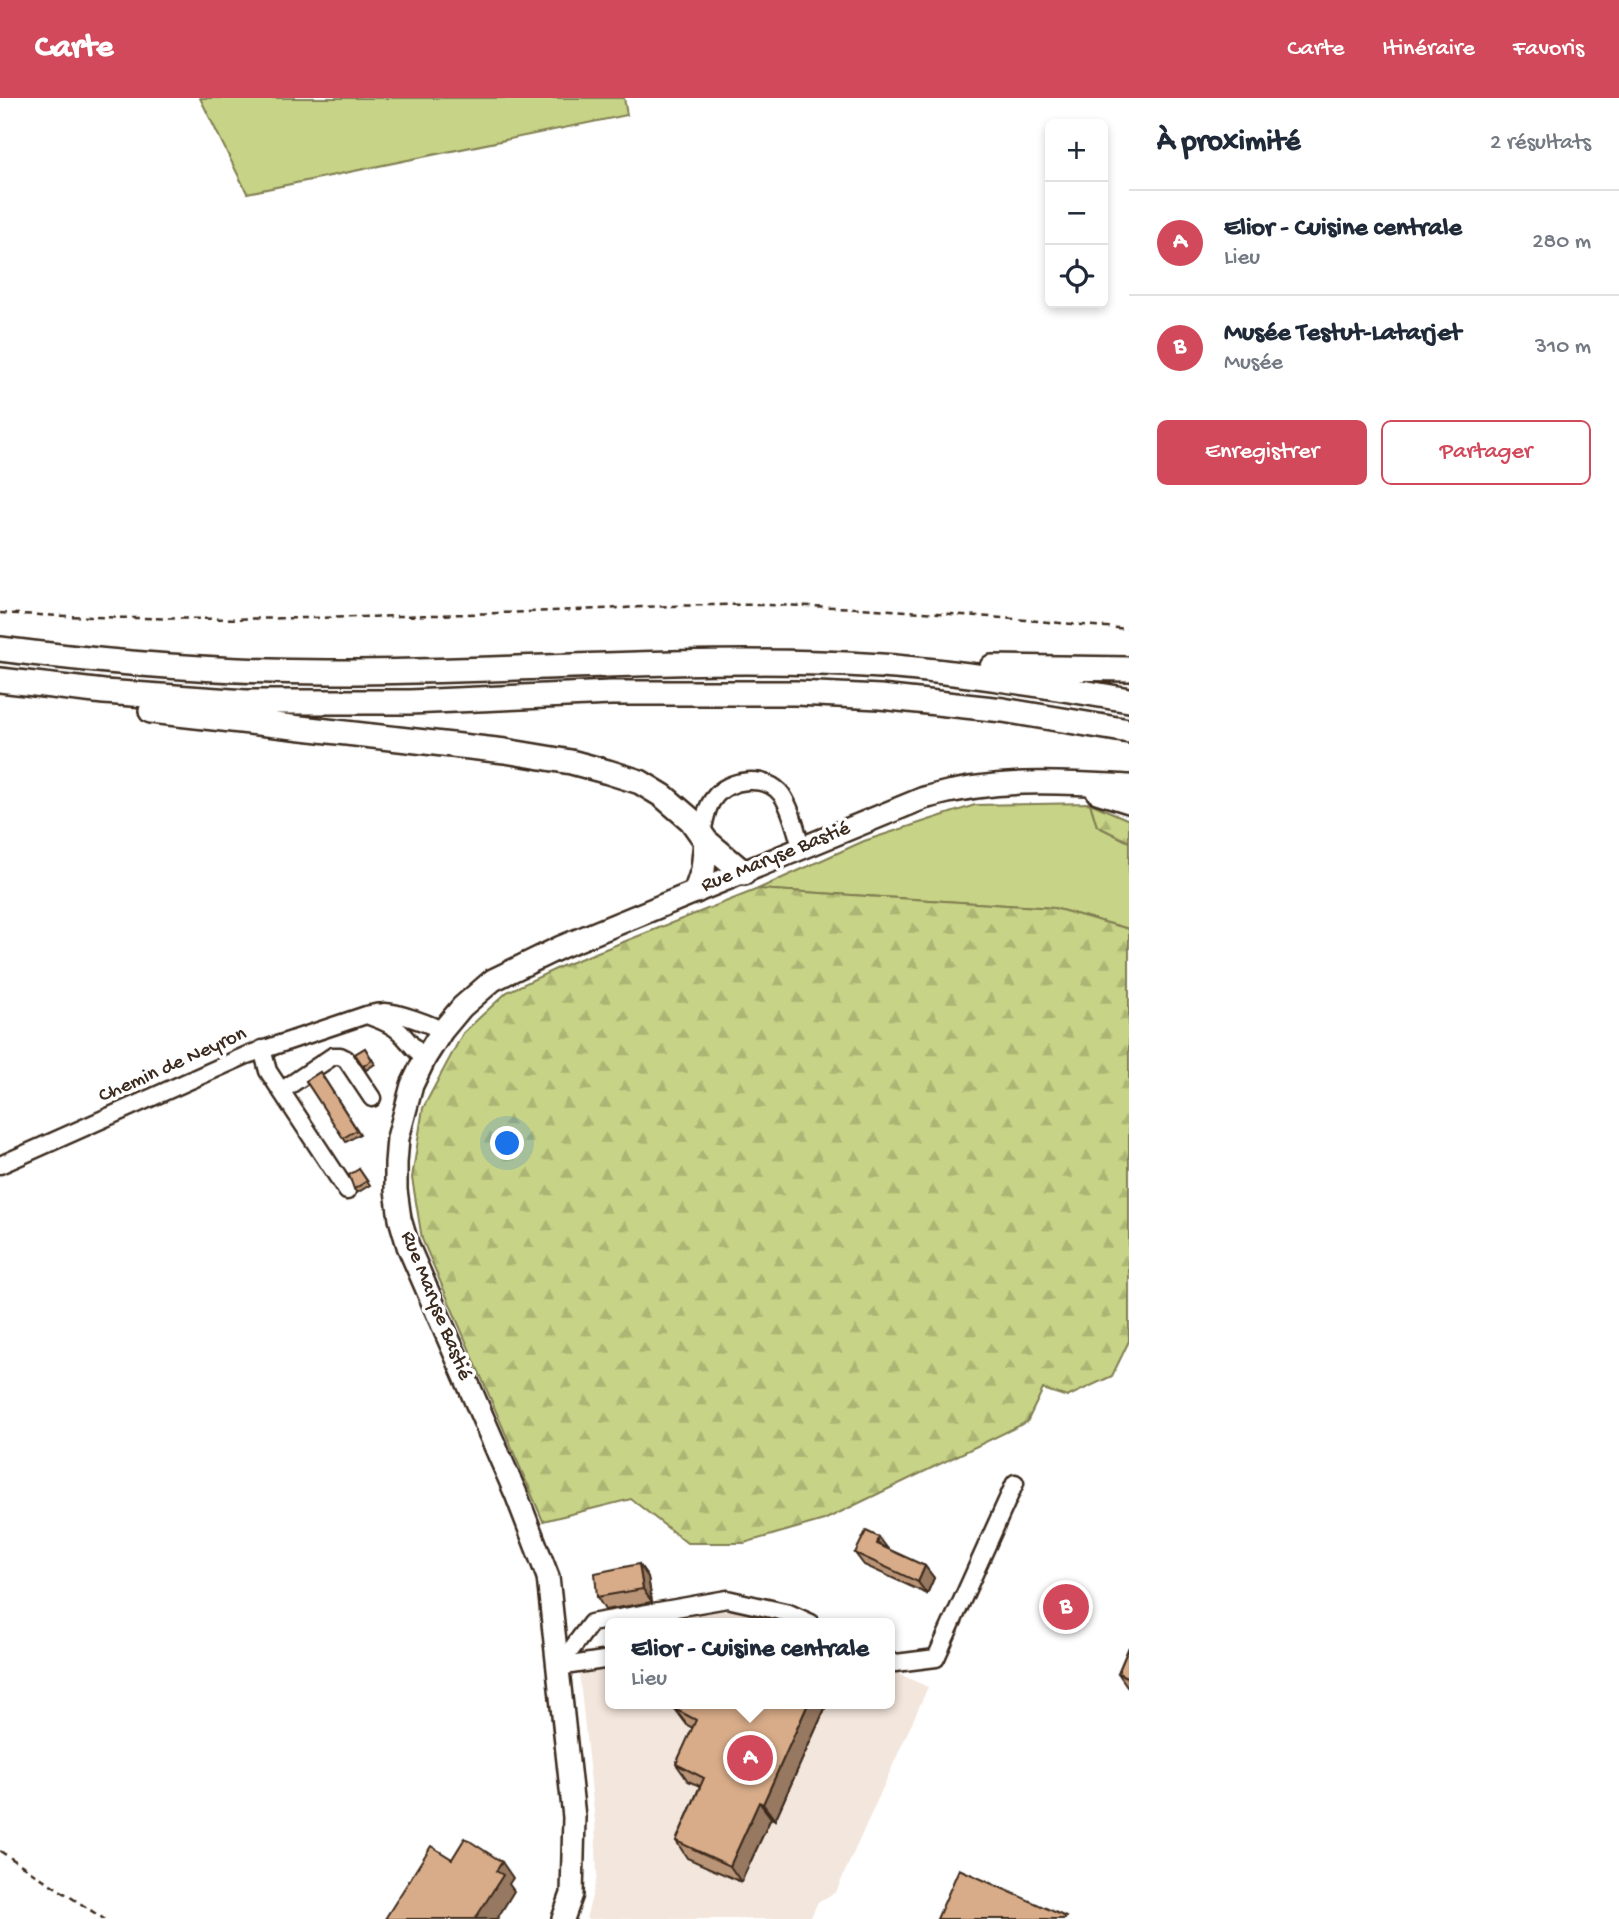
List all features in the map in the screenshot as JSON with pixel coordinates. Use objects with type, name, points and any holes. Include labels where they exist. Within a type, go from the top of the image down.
[{"type":"highway","points":[[0,649],[200,669],[328,672],[648,663],[1129,669]]},
{"type":"highway","points":[[883,666],[999,679],[1129,700]]},
{"type":"highway","points":[[0,680],[172,698],[329,704],[611,693],[880,697],[952,704],[1129,731]]},
{"type":"highway","points":[[30,683],[49,699],[448,744],[571,762],[625,777],[652,789],[678,807],[704,838],[744,873]]},
{"type":"highway","points":[[696,891],[703,870],[704,838]]},
{"type":"main road","name":"Rue Maryse Bastié","points":[[564,1919],[572,1894],[574,1818],[548,1577],[516,1493],[421,1279],[400,1219],[396,1190],[398,1138],[412,1085],[425,1058],[462,1007],[502,976],[561,947],[924,798],[998,783],[1065,782],[1129,786]]},
{"type":"main road","name":"Rue Maryse Bastié","points":[[1065,782],[1129,802]]},
{"type":"street","points":[[704,838],[714,797],[730,784],[748,780],[765,783],[781,793],[801,847]]},
{"type":"street","name":"Chemin de Neyron","points":[[0,1165],[255,1052],[366,1015],[384,1012],[394,1014],[435,1026],[442,1031]]},
{"type":"street","points":[[366,1015],[384,1021],[399,1031],[417,1053],[425,1058]]},
{"type":"street","points":[[255,1052],[347,1191]]},
{"type":"street","points":[[281,1091],[333,1056],[340,1056],[346,1059],[372,1098]]},
{"type":"street","points":[[895,1662],[936,1657],[1015,1483]]},
{"type":"street","points":[[617,1618],[727,1599],[800,1618]]},
{"type":"street","points":[[558,1667],[592,1623],[605,1620]]},
{"type":"street","points":[[558,1667],[605,1660]]},
{"type":"path","points":[[0,612],[180,618],[321,618],[709,605],[791,605],[923,612],[1129,629]]},
{"type":"path","points":[[0,1851],[104,1919]]},
{"type":"shaded area","points":[[728,1608],[780,1618],[667,1618]]},
{"type":"shaded area","points":[[605,1649],[605,1709],[895,1709],[895,1672],[928,1687],[836,1892],[818,1902],[810,1919],[586,1919],[597,1877],[595,1821],[577,1653]]},
{"type":"green space","points":[[200,98],[624,98],[627,115],[247,193]]},
{"type":"green space","points":[[1090,803],[1097,826],[1129,842],[1129,929],[1054,908],[758,889],[864,841],[975,805]]},
{"type":"green space","points":[[1090,803],[1129,820],[1129,842],[1097,826]]},
{"type":"green space","points":[[758,889],[1054,908],[1129,929],[1129,1341],[1112,1376],[1067,1397],[1043,1389],[1027,1422],[824,1520],[744,1543],[687,1543],[631,1499],[543,1521],[422,1239],[412,1178],[423,1108],[463,1033],[507,992],[562,966]]},
{"type":"building","points":[[365,1048],[372,1060],[363,1066],[355,1054]]},
{"type":"building","points":[[320,1072],[357,1130],[343,1138],[306,1081]]},
{"type":"building","points":[[359,1169],[367,1181],[354,1189],[349,1175]]},
{"type":"building","points":[[866,1531],[879,1537],[877,1544],[925,1566],[918,1582],[855,1553]]},
{"type":"building","points":[[639,1564],[643,1589],[597,1597],[595,1573]]},
{"type":"building","points":[[1129,1647],[1129,1678],[1118,1673]]},
{"type":"building","points":[[675,1709],[806,1709],[763,1804],[759,1802],[730,1866],[676,1841],[704,1778],[676,1764],[696,1720]]},
{"type":"building","points":[[465,1838],[502,1862],[496,1871],[503,1875],[475,1919],[385,1919],[431,1846],[452,1859]]},
{"type":"building","points":[[959,1869],[1066,1917],[937,1919]]},
{"type":"place","name":"Musée Testut-Latarjet","points":[[1066,1607]]},
{"type":"place","name":"Elior - Cuisine centrale","points":[[750,1758]]}]
